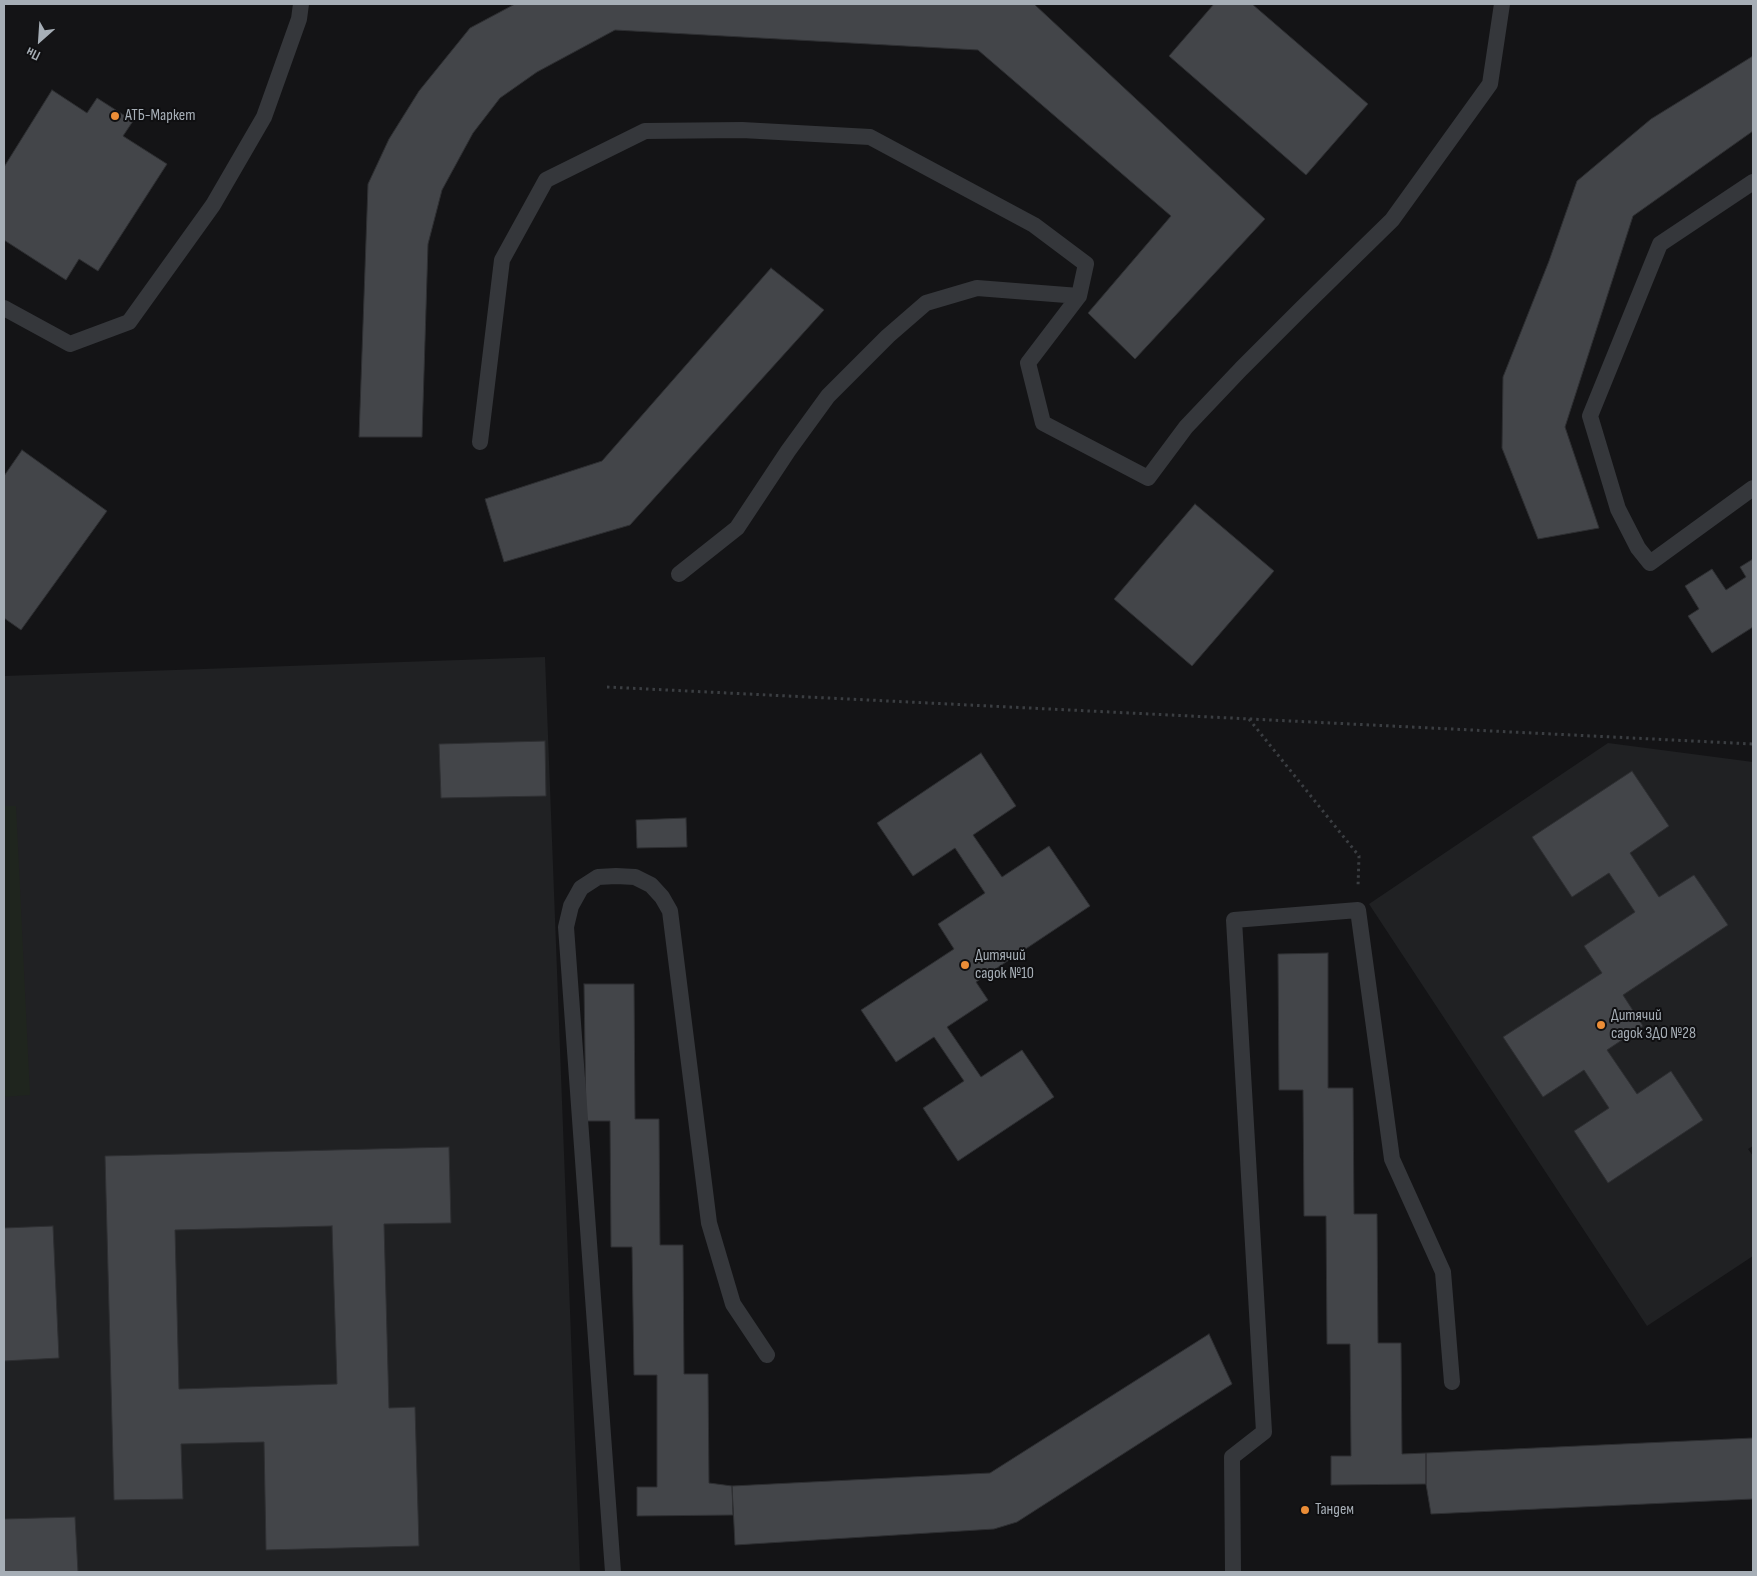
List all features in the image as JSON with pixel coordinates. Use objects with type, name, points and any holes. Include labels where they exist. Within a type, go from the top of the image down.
[{"type":"lane","points":[[4,308],[70,344],[129,322],[212,205],[264,117],[299,19],[301,4]]},
{"type":"lane","points":[[480,442],[502,260],[546,180],[645,130],[742,130],[870,137],[1034,225],[1086,264],[1079,296],[1028,363],[1043,423],[1148,478],[1186,427],[1241,369],[1392,220],[1490,84],[1502,4]]},
{"type":"lane","points":[[1753,182],[1660,244],[1590,416],[1618,509],[1638,548],[1650,562],[1753,488]]},
{"type":"lane","points":[[679,574],[736,528],[828,396],[888,336],[926,303],[977,288],[1079,296]]},
{"type":"lane","points":[[613,1572],[566,927],[571,906],[581,888],[598,877],[635,878],[651,885],[662,898],[670,912],[709,1223],[733,1304],[767,1355]]},
{"type":"lane","points":[[1233,1572],[1232,1457],[1264,1432],[1234,920],[1358,910],[1392,1159],[1443,1272],[1452,1382]]},
{"type":"path","points":[[607,687],[1753,744]]},
{"type":"path","points":[[1249,719],[1359,856],[1358,910]]},
{"type":"shaded area","points":[[545,657],[580,1572],[4,1572],[4,676]]},
{"type":"shaded area","name":"Дитячий садок ЗДО №28","points":[[1608,743],[1753,762],[1753,1146],[1748,1149],[1753,1156],[1753,1256],[1647,1326],[1369,904]]},
{"type":"shaded area","points":[[4,806],[16,806],[30,1095],[4,1097]]},
{"type":"building","points":[[515,4],[1034,4],[1265,219],[1135,359],[1088,313],[1171,216],[978,50],[615,30],[537,72],[500,98],[473,133],[442,190],[428,244],[422,437],[359,437],[368,184],[389,139],[419,91],[470,28]]},
{"type":"building","points":[[1214,4],[1252,4],[1368,104],[1306,175],[1169,56]]},
{"type":"building","points":[[1753,56],[1753,131],[1633,216],[1565,427],[1599,528],[1538,539],[1502,448],[1503,377],[1549,261],[1577,181],[1651,119]]},
{"type":"building","points":[[52,90],[87,113],[97,98],[133,121],[123,136],[167,164],[98,271],[79,259],[66,280],[4,240],[4,167]]},
{"type":"building","points":[[771,268],[824,310],[630,525],[504,562],[485,499],[602,461]]},
{"type":"building","points":[[22,450],[107,511],[21,630],[4,618],[4,476]]},
{"type":"building","points":[[1195,504],[1274,571],[1192,666],[1114,599]]},
{"type":"building","points":[[1753,559],[1753,627],[1712,653],[1688,616],[1699,609],[1685,586],[1712,569],[1726,590],[1746,577],[1740,567]]},
{"type":"building","points":[[545,741],[546,796],[441,798],[439,744]]},
{"type":"building","name":"Дитячий садок №10","points":[[981,753],[1016,806],[973,835],[1002,877],[1049,846],[1090,906],[976,982],[988,1000],[947,1027],[981,1077],[1022,1050],[1054,1097],[958,1161],[923,1108],[964,1081],[934,1037],[896,1062],[861,1010],[954,949],[938,924],[985,893],[955,848],[913,876],[877,823]]},
{"type":"building","points":[[1632,771],[1669,826],[1630,853],[1659,897],[1694,875],[1728,925],[1623,995],[1643,1026],[1607,1050],[1637,1094],[1671,1071],[1703,1120],[1608,1183],[1574,1131],[1609,1108],[1584,1070],[1543,1097],[1503,1037],[1602,973],[1584,946],[1635,912],[1609,873],[1572,897],[1532,837]]},
{"type":"building","points":[[686,818],[687,847],[637,848],[636,820]]},
{"type":"building","points":[[1328,953],[1328,1088],[1353,1088],[1354,1214],[1377,1214],[1378,1343],[1401,1343],[1402,1454],[1426,1453],[1426,1484],[1331,1485],[1331,1456],[1351,1456],[1350,1344],[1327,1344],[1326,1216],[1304,1216],[1303,1090],[1279,1090],[1278,954]]},
{"type":"building","points":[[584,984],[634,984],[635,1119],[659,1119],[660,1245],[683,1245],[684,1374],[708,1374],[709,1483],[732,1486],[733,1515],[637,1516],[637,1487],[657,1487],[657,1375],[634,1375],[632,1247],[611,1247],[610,1121],[586,1121]]},
{"type":"building","points":[[449,1147],[451,1223],[384,1224],[389,1408],[415,1407],[419,1546],[266,1550],[264,1442],[181,1444],[183,1499],[114,1500],[105,1156]],"holes":[[[332,1226],[337,1384],[179,1389],[175,1230]]]},
{"type":"building","points":[[53,1226],[59,1358],[4,1361],[4,1228]]},
{"type":"building","points":[[1209,1334],[1232,1384],[1017,1522],[994,1529],[735,1545],[732,1486],[990,1473]]},
{"type":"building","points":[[1753,1438],[1753,1499],[1431,1514],[1426,1484],[1426,1453]]},
{"type":"building","points":[[75,1517],[78,1572],[4,1572],[4,1519]]},
{"type":"place","name":"АТБ-Маркет","points":[[115,116]]},
{"type":"place","name":"Дитячий садок №10","points":[[965,965]]},
{"type":"place","name":"Дитячий садок ЗДО №28","points":[[1601,1025]]},
{"type":"place","name":"Тандем","points":[[1305,1510]]}]
